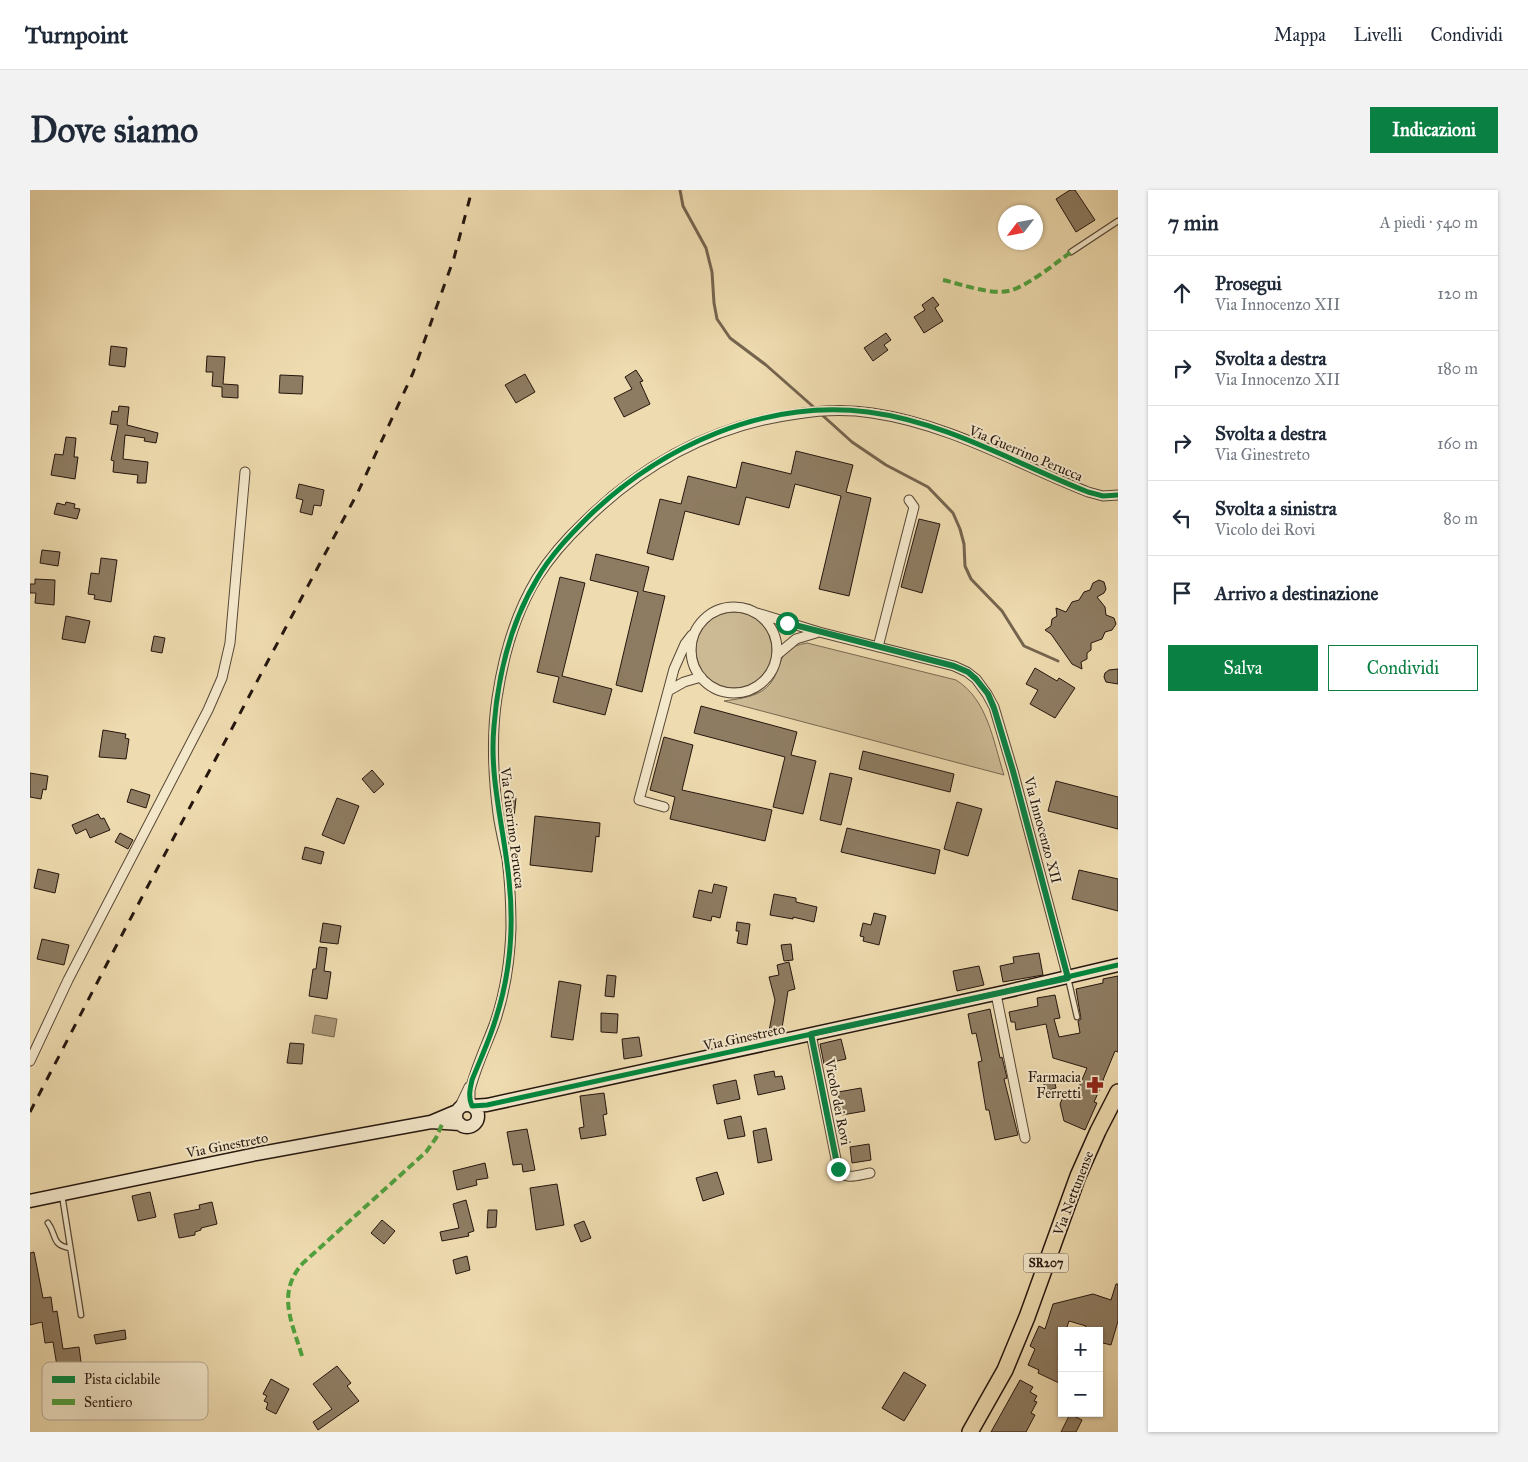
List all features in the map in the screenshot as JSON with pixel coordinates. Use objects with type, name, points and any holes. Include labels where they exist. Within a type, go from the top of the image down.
[{"type":"main road","name":"Via Nettunense","points":[[975,1430],[1005,1370],[1075,1182],[1118,1092]]},
{"type":"street","name":"Via Guerrino Perucca","points":[[458,1109],[472,1080],[500,1006],[506,978],[510,940],[509,880],[497,806],[494,768],[493,730],[502,672],[511,639],[536,580],[560,547],[594,512],[626,485],[660,461],[692,444],[738,426],[772,417],[828,411],[864,412],[916,422],[970,440],[1088,492],[1103,496],[1118,495]]},
{"type":"street","points":[[30,1061],[68,980],[208,710],[218,687],[230,643],[245,472]]},
{"type":"street","points":[[878,647],[914,507],[910,500]]},
{"type":"street","name":"Via Innocenzo XII","points":[[664,807],[639,800],[668,691],[681,652],[707,616],[718,610],[731,607],[741,608],[819,632],[962,669],[976,679],[988,694],[997,716],[1068,978]]},
{"type":"street","points":[[696,630],[691,654],[695,667],[701,677],[719,691],[730,693],[744,692],[757,687],[767,679],[774,667],[778,654],[773,630],[766,620],[756,613]]},
{"type":"street","points":[[778,654],[796,639],[819,632]]},
{"type":"street","points":[[668,691],[684,682],[701,677]]},
{"type":"street","name":"Via Ginestreto","points":[[472,1106],[492,1104],[996,994],[1118,965]]},
{"type":"street","points":[[996,994],[1025,1138]]},
{"type":"street","name":"Vicolo dei Rovi","points":[[811,1034],[838,1169],[847,1177],[870,1173]]},
{"type":"street","name":"Via Guerrino Perucca","points":[[472,1080],[470,1096],[472,1106]]},
{"type":"street","points":[[478,1118],[477,1111],[472,1106],[465,1104],[458,1109],[456,1118],[460,1124],[470,1126],[476,1122],[485,1108],[492,1104]]},
{"type":"street","name":"Via Ginestreto","points":[[431,1122],[458,1109]]},
{"type":"street","name":"Via Ginestreto","points":[[30,1201],[256,1154],[431,1122],[460,1124]]},
{"type":"lane","points":[[1071,252],[1118,221]]},
{"type":"lane","points":[[1068,978],[1077,1018]]},
{"type":"lane","points":[[62,1194],[81,1315]]},
{"type":"lane","points":[[48,1223],[57,1242],[64,1247],[70,1248]]},
{"type":"shaded area","points":[[734,612],[748,615],[761,623],[769,636],[772,650],[769,664],[761,677],[748,685],[734,688],[720,685],[707,677],[699,664],[696,650],[699,636],[707,623],[720,615]]},
{"type":"shaded area","points":[[807,643],[956,680],[967,688],[982,710],[988,722],[1004,775],[724,701],[748,697],[762,691],[770,684],[783,656],[795,646]]},
{"type":"shaded area","points":[[315,1015],[337,1019],[334,1037],[312,1033]]},
{"type":"building","points":[[1070,190],[1075,190],[1095,220],[1076,232],[1056,199]]},
{"type":"building","points":[[933,297],[939,305],[935,308],[943,321],[924,333],[914,317],[925,310],[922,305]]},
{"type":"building","points":[[886,333],[891,340],[884,345],[888,350],[873,361],[864,348]]},
{"type":"building","points":[[111,346],[127,348],[125,367],[109,365]]},
{"type":"building","points":[[207,356],[225,357],[223,384],[238,385],[238,398],[222,397],[222,387],[212,386],[213,372],[206,372]]},
{"type":"building","points":[[636,370],[643,381],[640,382],[650,404],[624,417],[614,398],[632,389],[625,377]]},
{"type":"building","points":[[525,374],[535,392],[516,403],[505,385]]},
{"type":"building","points":[[280,375],[303,376],[302,394],[279,393]]},
{"type":"building","points":[[119,406],[129,407],[127,425],[158,433],[156,443],[144,441],[145,438],[125,435],[123,459],[148,462],[146,483],[137,483],[138,475],[113,472],[114,461],[111,460],[118,425],[110,424],[112,411],[118,412]]},
{"type":"building","points":[[66,437],[76,438],[74,457],[78,457],[75,479],[51,475],[55,454],[63,455]]},
{"type":"building","points":[[796,451],[853,465],[846,492],[871,498],[849,596],[819,589],[841,496],[795,484],[789,508],[746,497],[739,525],[685,511],[673,560],[647,553],[660,499],[681,504],[688,476],[736,488],[742,462],[791,474]]},
{"type":"building","points":[[299,484],[324,490],[321,506],[314,505],[312,515],[300,512],[303,500],[296,498]]},
{"type":"building","points":[[66,502],[75,504],[74,508],[80,509],[77,519],[54,514],[57,503],[65,505]]},
{"type":"building","points":[[919,519],[940,524],[922,593],[901,587]]},
{"type":"building","points":[[42,550],[60,552],[58,566],[40,563]]},
{"type":"building","points":[[596,554],[649,567],[643,591],[665,596],[642,692],[616,685],[638,592],[590,580]]},
{"type":"building","points":[[101,558],[117,560],[111,602],[94,599],[95,595],[88,594],[91,573],[99,574]]},
{"type":"building","points":[[560,577],[585,583],[562,676],[612,689],[605,715],[553,702],[559,677],[537,672]]},
{"type":"building","points":[[35,579],[55,580],[54,605],[35,603],[36,593],[30,593],[30,584],[35,584]]},
{"type":"building","points":[[1099,580],[1104,582],[1106,589],[1104,593],[1097,597],[1105,607],[1106,615],[1114,618],[1116,624],[1112,630],[1105,632],[1102,639],[1091,643],[1091,650],[1087,653],[1087,659],[1081,662],[1082,669],[1072,664],[1051,634],[1045,630],[1051,626],[1052,619],[1057,616],[1056,608],[1066,612],[1072,602],[1079,600],[1084,592],[1090,590],[1093,583]]},
{"type":"building","points":[[66,616],[90,621],[85,643],[62,639]]},
{"type":"building","points":[[154,636],[165,638],[162,653],[151,651]]},
{"type":"building","points":[[1035,668],[1057,681],[1059,678],[1075,688],[1055,718],[1030,704],[1038,690],[1026,684]]},
{"type":"building","points":[[1118,669],[1118,684],[1106,682],[1105,673],[1109,670]]},
{"type":"building","points":[[701,706],[797,732],[791,755],[816,761],[803,814],[773,807],[785,757],[694,733]]},
{"type":"building","points":[[103,730],[126,734],[125,738],[129,739],[126,759],[99,757]]},
{"type":"building","points":[[664,737],[693,745],[682,790],[772,810],[765,841],[670,819],[675,797],[650,790]]},
{"type":"building","points":[[863,751],[954,774],[950,792],[859,769]]},
{"type":"building","points":[[372,770],[384,784],[374,793],[362,779]]},
{"type":"building","points":[[30,773],[48,776],[46,790],[43,789],[41,799],[30,797]]},
{"type":"building","points":[[830,773],[852,778],[841,825],[820,820]]},
{"type":"building","points":[[1056,781],[1118,797],[1118,829],[1048,811]]},
{"type":"building","points":[[131,789],[150,795],[146,808],[127,802]]},
{"type":"building","points":[[337,798],[359,806],[344,844],[322,835]]},
{"type":"building","points":[[507,798],[516,798],[514,817],[505,816]]},
{"type":"building","points":[[957,802],[982,809],[968,856],[944,849]]},
{"type":"building","points":[[98,814],[101,819],[104,818],[110,830],[90,838],[86,829],[76,834],[72,825]]},
{"type":"building","points":[[535,816],[600,823],[599,837],[596,836],[592,872],[530,865]]},
{"type":"building","points":[[847,828],[940,850],[935,874],[841,852]]},
{"type":"building","points":[[120,833],[133,840],[128,849],[115,842]]},
{"type":"building","points":[[305,847],[324,852],[321,864],[302,859]]},
{"type":"building","points":[[38,869],[59,874],[55,893],[34,888]]},
{"type":"building","points":[[1079,870],[1118,879],[1118,911],[1072,899]]},
{"type":"building","points":[[714,884],[727,887],[720,918],[712,916],[711,921],[693,917],[699,890],[712,893]]},
{"type":"building","points":[[774,894],[796,898],[796,902],[817,907],[814,922],[793,917],[793,919],[770,915]]},
{"type":"building","points":[[874,913],[886,916],[879,945],[863,941],[864,937],[860,936],[863,923],[871,925]]},
{"type":"building","points":[[737,922],[750,924],[747,945],[737,943],[739,931],[736,931]]},
{"type":"building","points":[[323,923],[341,926],[338,944],[320,942]]},
{"type":"building","points":[[42,939],[69,945],[64,965],[37,959]]},
{"type":"building","points":[[791,944],[793,960],[784,961],[781,945]]},
{"type":"building","points":[[319,947],[327,948],[324,971],[331,972],[327,999],[309,996]]},
{"type":"building","points":[[1039,953],[1043,975],[1003,982],[1000,966],[1014,963],[1013,957]]},
{"type":"building","points":[[789,962],[795,989],[788,991],[782,1028],[769,1031],[775,1000],[769,977],[779,975],[777,965]]},
{"type":"building","points":[[979,966],[984,985],[957,991],[953,971]]},
{"type":"building","points":[[607,975],[616,976],[614,997],[605,996]]},
{"type":"building","points":[[1118,976],[1118,1052],[1115,1051],[1094,1102],[1097,1103],[1085,1130],[1064,1121],[1060,1104],[1066,1090],[1076,1094],[1087,1068],[1053,1058],[1046,1024],[1016,1030],[1015,1022],[1011,1022],[1009,1012],[1038,1006],[1037,998],[1055,995],[1060,1018],[1054,1019],[1059,1037],[1080,1033],[1078,1021],[1081,1019],[1076,989],[1103,983],[1103,979]]},
{"type":"building","points":[[559,981],[581,985],[573,1040],[551,1037]]},
{"type":"building","points":[[990,1009],[1000,1058],[1002,1057],[1007,1078],[1004,1079],[1018,1135],[995,1140],[989,1110],[986,1110],[978,1062],[982,1061],[976,1033],[972,1034],[968,1014]]},
{"type":"building","points":[[601,1013],[618,1014],[617,1033],[601,1032]]},
{"type":"building","points":[[639,1037],[642,1056],[624,1059],[622,1039]]},
{"type":"building","points":[[841,1039],[846,1059],[824,1064],[820,1044]]},
{"type":"building","points":[[290,1043],[304,1044],[302,1064],[287,1063]]},
{"type":"building","points":[[774,1071],[775,1077],[782,1076],[785,1089],[758,1095],[754,1075]]},
{"type":"building","points":[[1053,1075],[1056,1088],[1046,1091],[1042,1078]]},
{"type":"building","points":[[736,1080],[740,1099],[717,1104],[713,1085]]},
{"type":"building","points":[[861,1088],[865,1111],[842,1115],[838,1092]]},
{"type":"building","points":[[604,1093],[607,1114],[603,1115],[606,1135],[581,1139],[579,1128],[584,1127],[580,1096]]},
{"type":"building","points":[[741,1116],[745,1136],[728,1139],[724,1120]]},
{"type":"building","points":[[766,1128],[772,1160],[758,1163],[753,1131]]},
{"type":"building","points":[[527,1129],[535,1170],[523,1172],[522,1164],[513,1165],[507,1132]]},
{"type":"building","points":[[869,1144],[871,1160],[852,1163],[850,1147]]},
{"type":"building","points":[[485,1163],[488,1178],[476,1180],[477,1185],[457,1190],[453,1171]]},
{"type":"building","points":[[717,1172],[724,1194],[703,1201],[696,1178]]},
{"type":"building","points":[[557,1184],[564,1225],[536,1230],[530,1188]]},
{"type":"building","points":[[150,1192],[156,1217],[138,1221],[132,1196]]},
{"type":"building","points":[[466,1200],[474,1231],[468,1233],[469,1236],[442,1241],[440,1232],[459,1228],[453,1204]]},
{"type":"building","points":[[212,1202],[217,1224],[201,1228],[201,1230],[195,1232],[195,1235],[179,1238],[174,1214],[200,1209],[199,1205]]},
{"type":"building","points":[[488,1210],[497,1210],[496,1227],[487,1228]]},
{"type":"building","points":[[382,1220],[395,1231],[384,1244],[371,1233]]},
{"type":"building","points":[[584,1221],[591,1238],[581,1242],[574,1225]]},
{"type":"building","points":[[34,1252],[43,1298],[51,1297],[53,1312],[57,1311],[63,1349],[79,1347],[81,1362],[56,1362],[53,1342],[45,1343],[42,1322],[30,1325],[30,1253]]},
{"type":"building","points":[[467,1256],[470,1270],[456,1274],[453,1260]]},
{"type":"building","points":[[1116,1284],[1118,1284],[1118,1321],[1111,1345],[1103,1343],[1103,1327],[1086,1327],[1069,1321],[1067,1327],[1058,1327],[1058,1383],[1038,1373],[1039,1370],[1028,1365],[1035,1349],[1030,1346],[1039,1326],[1045,1329],[1053,1304],[1093,1294],[1111,1300]]},
{"type":"building","points":[[125,1330],[126,1339],[96,1344],[94,1335]]},
{"type":"building","points":[[337,1366],[351,1383],[347,1386],[359,1401],[318,1430],[313,1422],[332,1409],[313,1384]]},
{"type":"building","points":[[904,1372],[926,1385],[904,1421],[882,1408]]},
{"type":"building","points":[[271,1379],[289,1389],[276,1414],[266,1409],[268,1403],[264,1401],[267,1396],[263,1394]]},
{"type":"building","points":[[1020,1380],[1033,1387],[1030,1392],[1037,1396],[1034,1401],[1037,1402],[1031,1413],[1035,1415],[1026,1432],[991,1432]]},
{"type":"building","points":[[1068,1417],[1076,1417],[1082,1420],[1076,1432],[1061,1432]]},
{"type":"waterway","points":[[680,190],[683,206],[706,248],[712,272],[717,319],[730,338],[766,365],[817,410]]},
{"type":"waterway","points":[[821,414],[852,442],[886,465],[928,487],[953,513],[960,529],[964,544],[965,566],[971,579],[1002,611],[1024,646],[1058,661]]},
{"type":"railway","points":[[30,1112],[125,929],[358,492],[413,373],[454,258],[472,190]]},
{"type":"marked path","points":[[943,280],[993,292],[1008,291],[1023,285],[1071,252]]},
{"type":"marked path","points":[[302,1356],[291,1320],[288,1297],[290,1285],[295,1274],[303,1263],[426,1152],[436,1138],[443,1122]]},
{"type":"cycle path","points":[[1118,495],[1103,496],[1088,492],[981,445],[926,425],[868,412],[829,410],[791,413],[753,421],[717,433],[682,449],[648,469],[588,517],[554,554],[528,596],[507,650],[499,688],[493,745],[495,784],[507,861],[510,897],[510,951],[500,1004],[490,1036],[472,1080],[470,1099],[472,1106],[487,1105],[1004,992],[1118,965]]},
{"type":"place","name":"Farmacia Ferretti","points":[[1095,1085]]},
{"type":"route","points":[[787,623],[954,666],[968,672],[980,683],[988,694],[994,708],[1011,764],[1068,978],[811,1034],[838,1169]]}]
